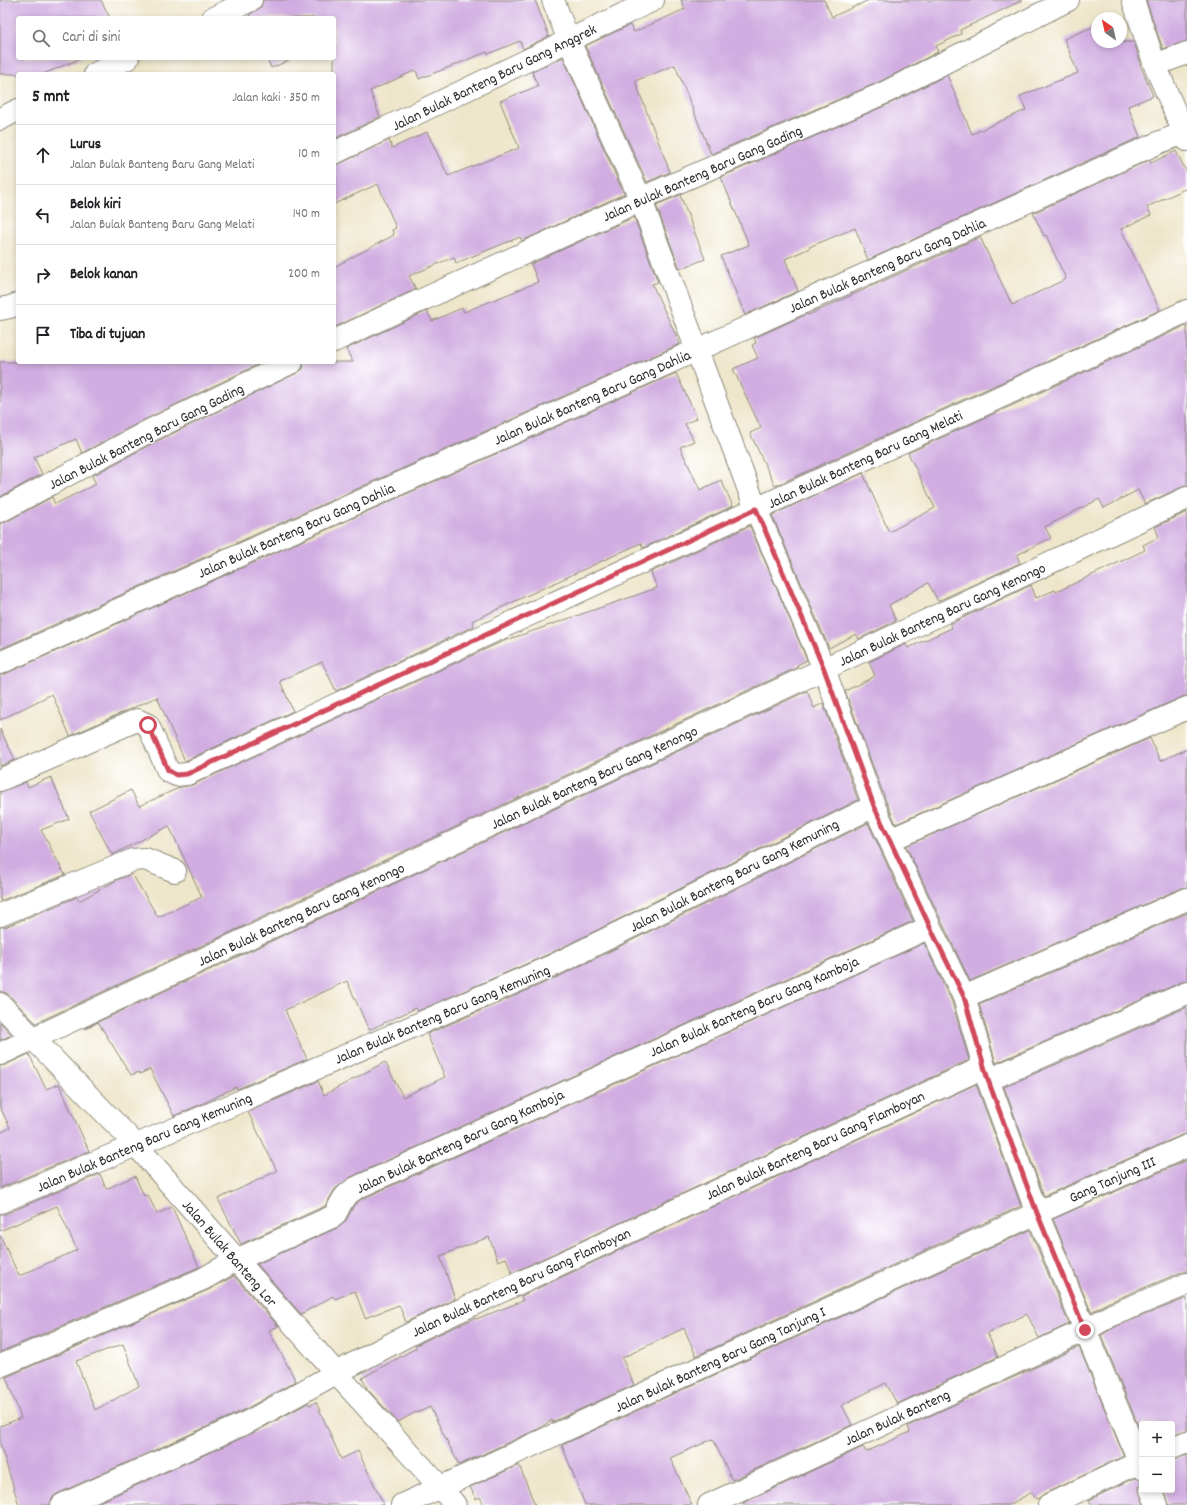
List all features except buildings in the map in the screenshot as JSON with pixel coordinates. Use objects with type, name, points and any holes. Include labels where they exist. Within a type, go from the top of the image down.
[{"type":"street","points":[[217,16],[251,0]]},
{"type":"street","points":[[553,0],[569,41],[641,200],[756,509],[824,669],[874,806],[964,997],[986,1073],[1037,1213],[1089,1328],[1139,1459]]},
{"type":"street","name":"Jalan Bulak Banteng Baru Gang Anggrek","points":[[336,152],[654,0]]},
{"type":"street","name":"Jalan Bulak Banteng Baru Gang Gading","points":[[336,340],[641,200],[650,194],[884,93],[1068,0]]},
{"type":"street","points":[[1133,0],[1155,65],[1185,136]]},
{"type":"street","points":[[1155,65],[1187,53]]},
{"type":"street","points":[[98,72],[124,60]]},
{"type":"street","points":[[0,119],[16,111]]},
{"type":"street","name":"Jalan Bulak Banteng Baru Gang Dahlia","points":[[0,663],[1153,145],[1185,136]]},
{"type":"street","points":[[0,309],[16,305]]},
{"type":"street","name":"Jalan Bulak Banteng Baru Gang Melati","points":[[0,780],[136,720],[148,725],[168,770],[176,775],[187,774],[756,509],[1187,311]]},
{"type":"street","name":"Jalan Bulak Banteng Baru Gang Gading","points":[[0,511],[149,431],[288,364]]},
{"type":"street","name":"Jalan Bulak Banteng Baru Gang Kenongo","points":[[0,1054],[33,1040],[1187,498]]},
{"type":"street","points":[[890,840],[1187,708]]},
{"type":"street","name":"Jalan Bulak Banteng Baru Gang Kemuning","points":[[0,1202],[232,1105],[554,965],[874,806]]},
{"type":"street","points":[[0,915],[133,860],[145,859],[175,871]]},
{"type":"street","points":[[964,997],[1187,898]]},
{"type":"street","name":"Jalan Bulak Banteng Baru Gang Kamboja","points":[[0,1366],[203,1280],[236,1260],[334,1216],[340,1202],[346,1194],[356,1188],[930,927]]},
{"type":"street","name":"Jalan Bulak Banteng Baru Gang Flamboyan","points":[[62,1505],[250,1421],[336,1373],[420,1329],[986,1073],[1187,993]]},
{"type":"street","name":"Jalan Bulak Banteng Lor","points":[[0,1004],[33,1040],[136,1145],[336,1373],[455,1505]]},
{"type":"street","name":"Gang Tanjung III","points":[[1037,1213],[1187,1146]]},
{"type":"street","name":"Jalan Bulak Banteng Baru Gang Tanjung I","points":[[402,1505],[1037,1213]]},
{"type":"street","name":"Jalan Bulak Banteng","points":[[709,1505],[1089,1328],[1112,1315],[1187,1284]]},
{"type":"street","points":[[1175,1447],[1187,1442]]},
{"type":"street","points":[[1049,1505],[1139,1465]]},
{"type":"street","points":[[1152,1493],[1157,1505]]},
{"type":"route","points":[[148,725],[168,770],[176,775],[187,774],[756,509],[824,669],[874,806],[964,997],[988,1080],[1037,1213],[1085,1330]]}]
